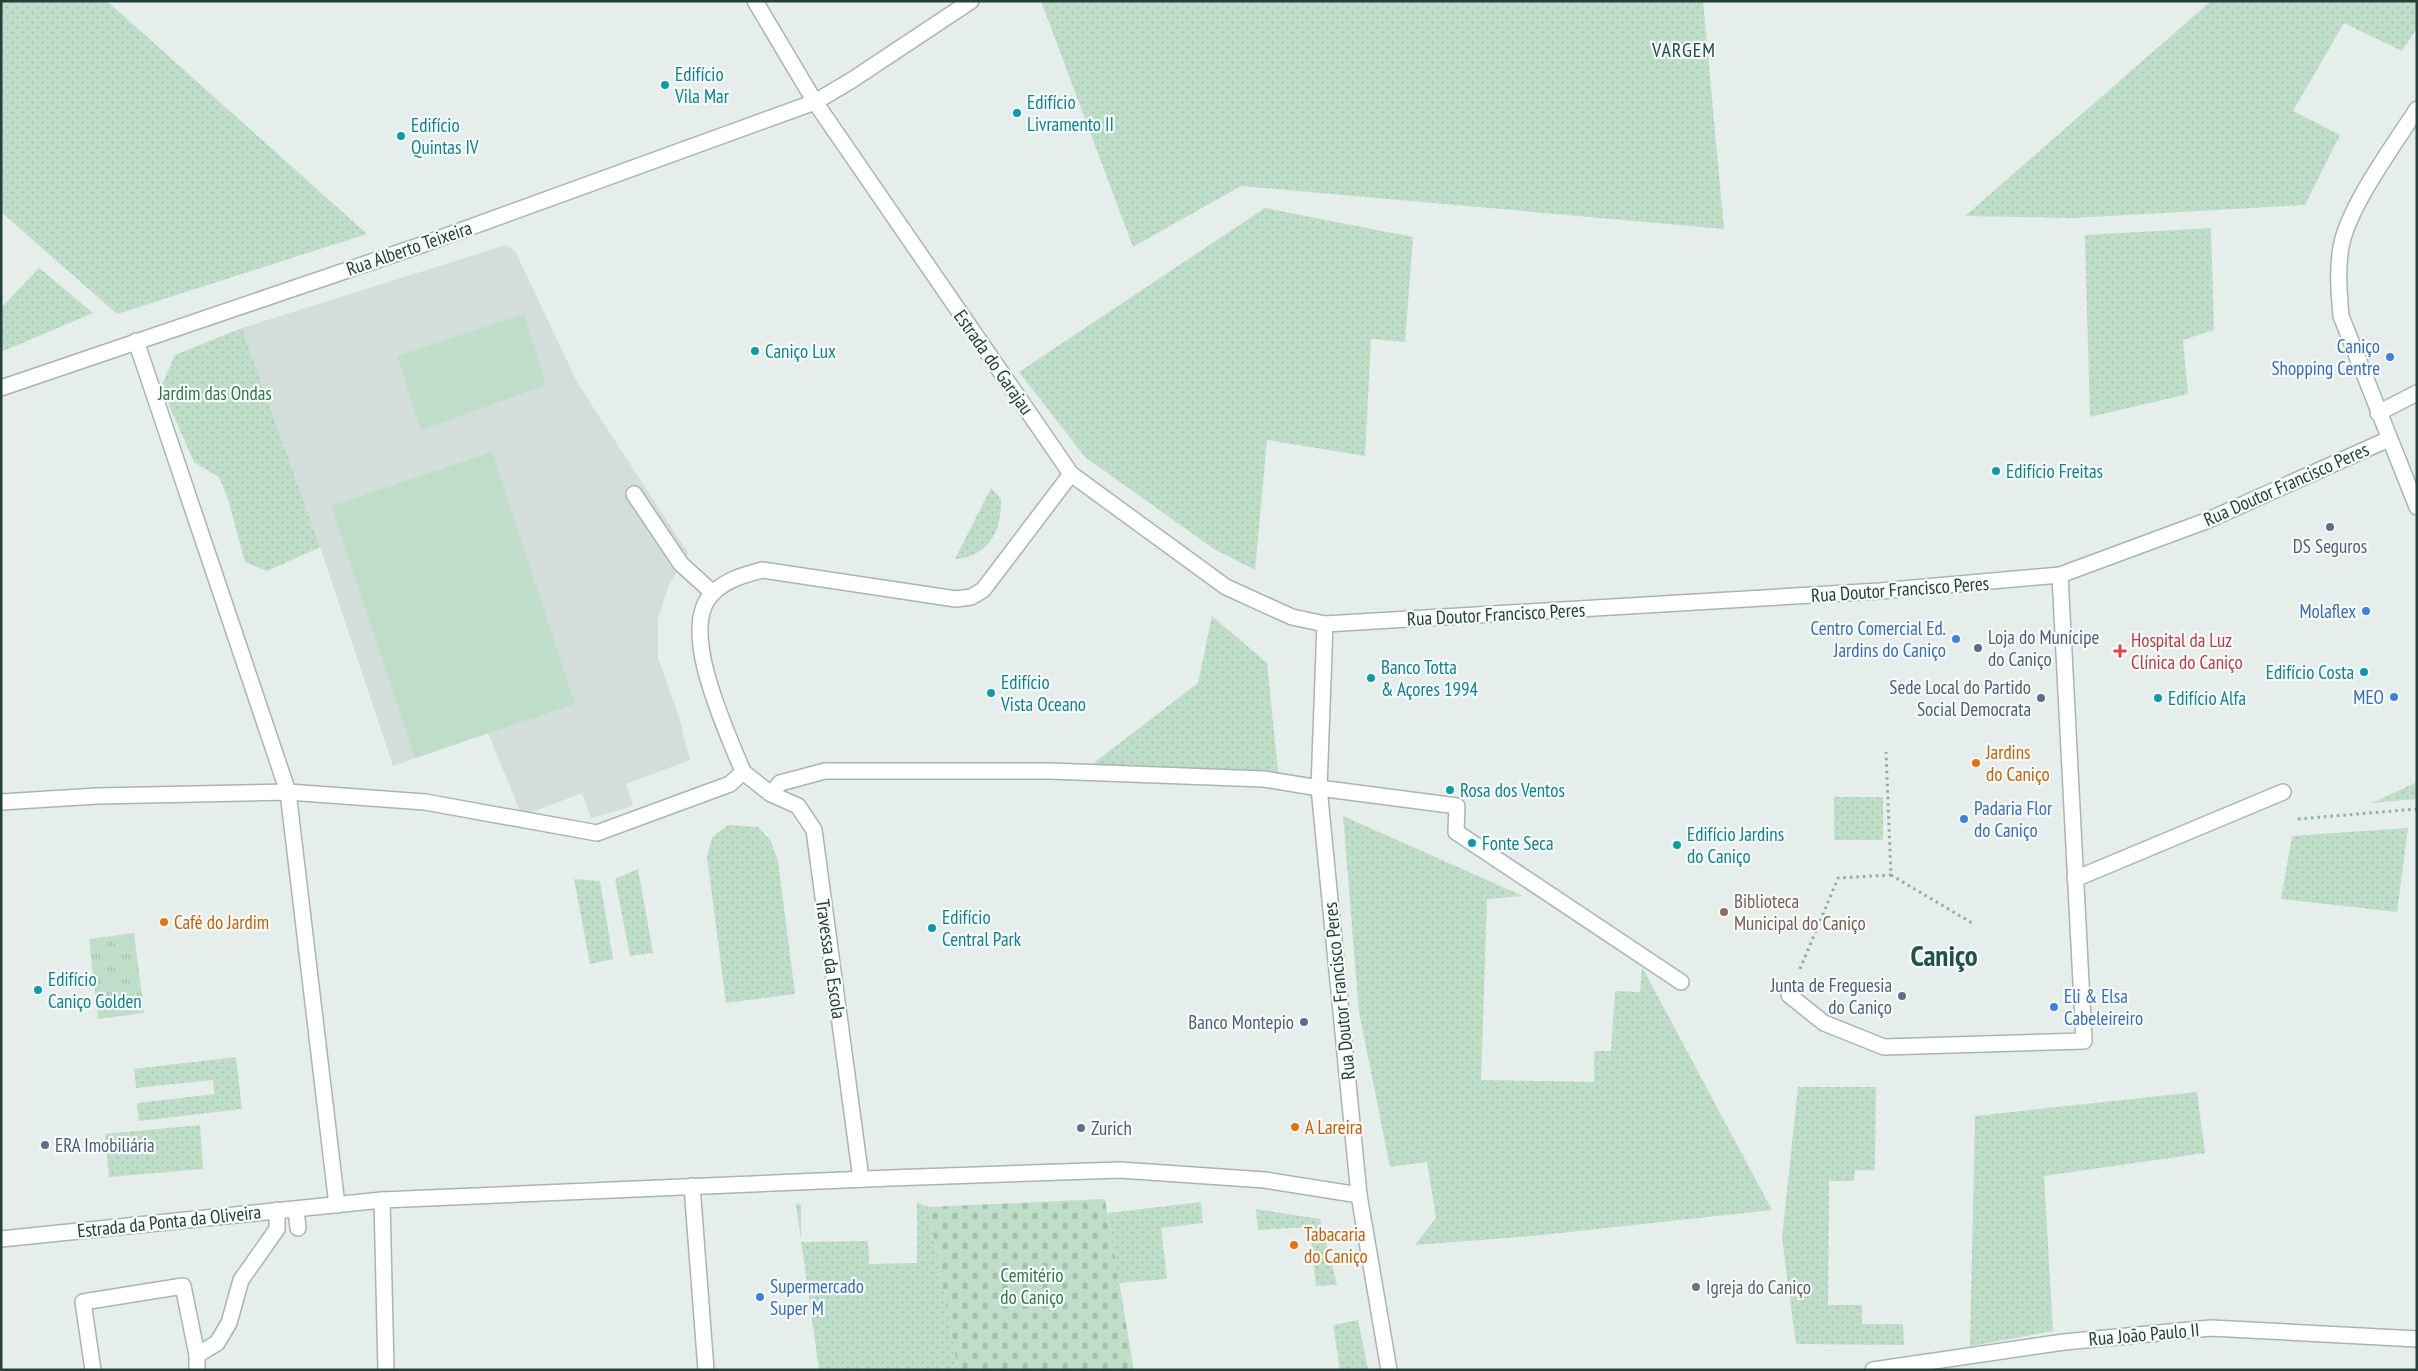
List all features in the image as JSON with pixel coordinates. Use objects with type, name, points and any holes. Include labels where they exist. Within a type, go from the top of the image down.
[{"type":"street","name":"Estrada do Garajau","points":[[755,1],[815,102],[1071,474],[1226,587],[1292,617],[1325,624]]},
{"type":"street","name":"Rua Alberto Teixeira","points":[[1,388],[424,244],[815,102],[852,80],[971,1]]},
{"type":"street","points":[[2417,109],[2353,213],[2341,246],[2338,282],[2341,316],[2417,507]]},
{"type":"street","points":[[136,341],[288,792],[337,1205]]},
{"type":"street","points":[[2378,413],[2417,393]]},
{"type":"street","name":"Rua Doutor Francisco Peres","points":[[1389,1370],[1359,1194],[1319,788],[1325,624],[1880,591],[2060,575],[2206,521],[2389,439]]},
{"type":"street","points":[[1,802],[97,796],[288,792],[425,802],[597,833],[730,784],[743,772],[702,663],[699,636],[703,612],[712,593],[735,577],[762,570],[956,599],[971,597],[983,590],[1071,474]]},
{"type":"street","points":[[634,494],[682,564],[712,593]]},
{"type":"street","points":[[1789,995],[1824,1023],[1884,1048],[2084,1041],[2060,575]]},
{"type":"street","points":[[771,794],[780,783],[825,771],[1082,772],[1264,778],[1319,788],[1456,806],[1456,832],[1681,982]]},
{"type":"street","name":"Travessa da Escola","points":[[743,772],[771,794],[798,806],[814,830],[861,1179]]},
{"type":"street","points":[[2075,878],[2283,792]]},
{"type":"street","name":"Estrada da Ponta da Oliveira","points":[[1,1239],[382,1200],[861,1179],[1120,1170],[1247,1178],[1359,1194]]},
{"type":"street","points":[[692,1186],[706,1370]]},
{"type":"street","points":[[382,1200],[386,1370]]},
{"type":"street","points":[[197,1362],[217,1344],[229,1323],[241,1280],[277,1228],[277,1210]]},
{"type":"street","points":[[296,1210],[298,1228]]},
{"type":"street","points":[[93,1370],[83,1302],[183,1286],[197,1362]]},
{"type":"street","name":"Rua João Paulo II","points":[[1873,1370],[2064,1342],[2211,1328],[2417,1339]]},
{"type":"path","points":[[1886,752],[1891,874]]},
{"type":"path","points":[[2283,792],[2293,820],[2417,809]]},
{"type":"path","points":[[1789,995],[1838,878],[1891,874],[1972,923]]},
{"type":"shaded area","points":[[506,245],[516,253],[578,384],[688,553],[668,587],[658,619],[658,658],[679,717],[690,760],[626,784],[633,806],[591,818],[582,793],[522,816],[488,733],[393,766],[320,547],[242,328]]},
{"type":"green space","points":[[1,1],[107,1],[367,234],[117,314],[1,212]]},
{"type":"green space","points":[[1041,1],[1703,1],[1724,229],[1241,186],[1133,247]]},
{"type":"green space","points":[[2211,1],[2417,1],[2417,28],[2402,51],[2344,23],[2293,111],[2340,135],[2305,205],[2073,218],[1965,216]]},
{"type":"green space","points":[[1265,208],[1413,237],[1405,342],[1371,339],[1365,456],[1267,440],[1255,570],[1214,549],[1085,457],[1019,372]]},
{"type":"green space","points":[[2211,228],[2214,330],[2183,340],[2188,394],[2090,417],[2085,235]]},
{"type":"green space","points":[[39,268],[93,313],[1,352],[1,308]]},
{"type":"green space","points":[[524,314],[546,385],[421,430],[397,356]]},
{"type":"green space","name":"Jardim das Ondas","points":[[242,328],[320,547],[267,571],[245,562],[228,499],[219,477],[194,462],[161,387],[175,355]]},
{"type":"green space","points":[[492,452],[575,704],[415,758],[331,506]]},
{"type":"green space","points":[[991,488],[1001,499],[1001,510],[996,531],[985,547],[977,553],[955,559]]},
{"type":"green space","points":[[1212,616],[1267,663],[1279,781],[1082,772],[1198,683]]},
{"type":"green space","points":[[2417,782],[2417,799],[2372,803]]},
{"type":"green space","points":[[1834,797],[1883,797],[1883,840],[1834,840]]},
{"type":"green space","points":[[1343,816],[1523,896],[1487,899],[1481,1080],[1594,1082],[1594,1051],[1611,1051],[1615,991],[1640,992],[1642,967],[1772,1210],[1533,1236],[1415,1245],[1436,1218],[1427,1162],[1390,1167],[1359,1012]]},
{"type":"green space","points":[[728,825],[758,827],[771,841],[778,861],[795,994],[726,1003],[707,857],[712,837]]},
{"type":"green space","points":[[2408,828],[2397,912],[2281,899],[2292,836]]},
{"type":"green space","points":[[638,869],[653,953],[630,956],[615,879]]},
{"type":"green space","points":[[574,879],[600,881],[613,959],[590,964]]},
{"type":"green space","points":[[134,933],[144,1013],[98,1019],[89,939]]},
{"type":"green space","points":[[236,1057],[242,1109],[139,1121],[137,1103],[214,1094],[213,1080],[136,1088],[134,1069]]},
{"type":"green space","points":[[1798,1087],[1876,1087],[1875,1170],[1855,1170],[1854,1181],[1829,1181],[1828,1305],[1862,1305],[1862,1324],[1903,1324],[1904,1345],[1796,1344],[1782,1238]]},
{"type":"green space","points":[[2197,1092],[2205,1153],[2044,1176],[2053,1331],[1970,1346],[1975,1116]]},
{"type":"green space","points":[[200,1125],[203,1169],[109,1177],[105,1134]]},
{"type":"green space","name":"Cemitério do Caniço","points":[[1105,1199],[1134,1370],[958,1370],[928,1207]]},
{"type":"green space","points":[[917,1202],[928,1207],[958,1370],[819,1370],[801,1242],[868,1241],[869,1264],[917,1263]]},
{"type":"green space","points":[[1201,1202],[1203,1223],[1161,1228],[1167,1279],[1118,1283],[1108,1213]]},
{"type":"green space","points":[[796,1204],[801,1204],[801,1240]]},
{"type":"green space","points":[[1256,1209],[1320,1219],[1337,1285],[1316,1286],[1310,1227],[1258,1230]]},
{"type":"green space","points":[[1358,1320],[1368,1370],[1340,1370],[1333,1325]]},
{"type":"place","name":"Edifício Vila Mar","points":[[665,85]]},
{"type":"place","name":"Edifício Livramento II","points":[[1017,113]]},
{"type":"place","name":"Edifício Quintas IV","points":[[401,136]]},
{"type":"place","name":"Caniço Lux","points":[[755,351]]},
{"type":"place","name":"Caniço Shopping Centre","points":[[2390,357]]},
{"type":"place","name":"Edifício Freitas","points":[[1996,471]]},
{"type":"place","name":"DS Seguros","points":[[2330,527]]},
{"type":"place","name":"Molaflex","points":[[2366,611]]},
{"type":"place","name":"Centro Comercial Ed. Jardins do Caniço","points":[[1956,639]]},
{"type":"place","name":"Loja do Munícipe do Caniço","points":[[1978,648]]},
{"type":"place","name":"Hospital da Luz Clínica do Caniço","points":[[2120,651]]},
{"type":"place","name":"Edifício Costa","points":[[2364,672]]},
{"type":"place","name":"Banco Totta & Açores 1994","points":[[1371,678]]},
{"type":"place","name":"Edifício Vista Oceano","points":[[991,693]]},
{"type":"place","name":"MEO","points":[[2394,697]]},
{"type":"place","name":"Sede Local do Partido Social Democrata","points":[[2041,698]]},
{"type":"place","name":"Edifício Alfa","points":[[2158,698]]},
{"type":"place","name":"Jardins do Caniço","points":[[1976,763]]},
{"type":"place","name":"Rosa dos Ventos","points":[[1450,790]]},
{"type":"place","name":"Padaria Flor do Caniço","points":[[1964,819]]},
{"type":"place","name":"Fonte Seca","points":[[1472,843]]},
{"type":"place","name":"Edifício Jardins do Caniço","points":[[1677,845]]},
{"type":"place","name":"Biblioteca Municipal do Caniço","points":[[1724,912]]},
{"type":"place","name":"Café do Jardim","points":[[164,922]]},
{"type":"place","name":"Edifício Central Park","points":[[932,928]]},
{"type":"place","name":"Edifício Caniço Golden","points":[[38,990]]},
{"type":"place","name":"Junta de Freguesia do Caniço","points":[[1902,996]]},
{"type":"place","name":"Eli & Elsa Cabeleireiro","points":[[2054,1007]]},
{"type":"place","name":"Banco Montepio","points":[[1304,1022]]},
{"type":"place","name":"A Lareira","points":[[1295,1127]]},
{"type":"place","name":"Zurich","points":[[1081,1128]]},
{"type":"place","name":"ERA Imobiliária","points":[[45,1145]]},
{"type":"place","name":"Tabacaria do Caniço","points":[[1294,1245]]},
{"type":"place","name":"Igreja do Caniço","points":[[1696,1287]]},
{"type":"place","name":"Supermercado Super M","points":[[760,1297]]},
{"type":"district","name":"VARGEM","points":[[1684,50]]},
{"type":"district","name":"Caniço","points":[[1944,956]]}]
